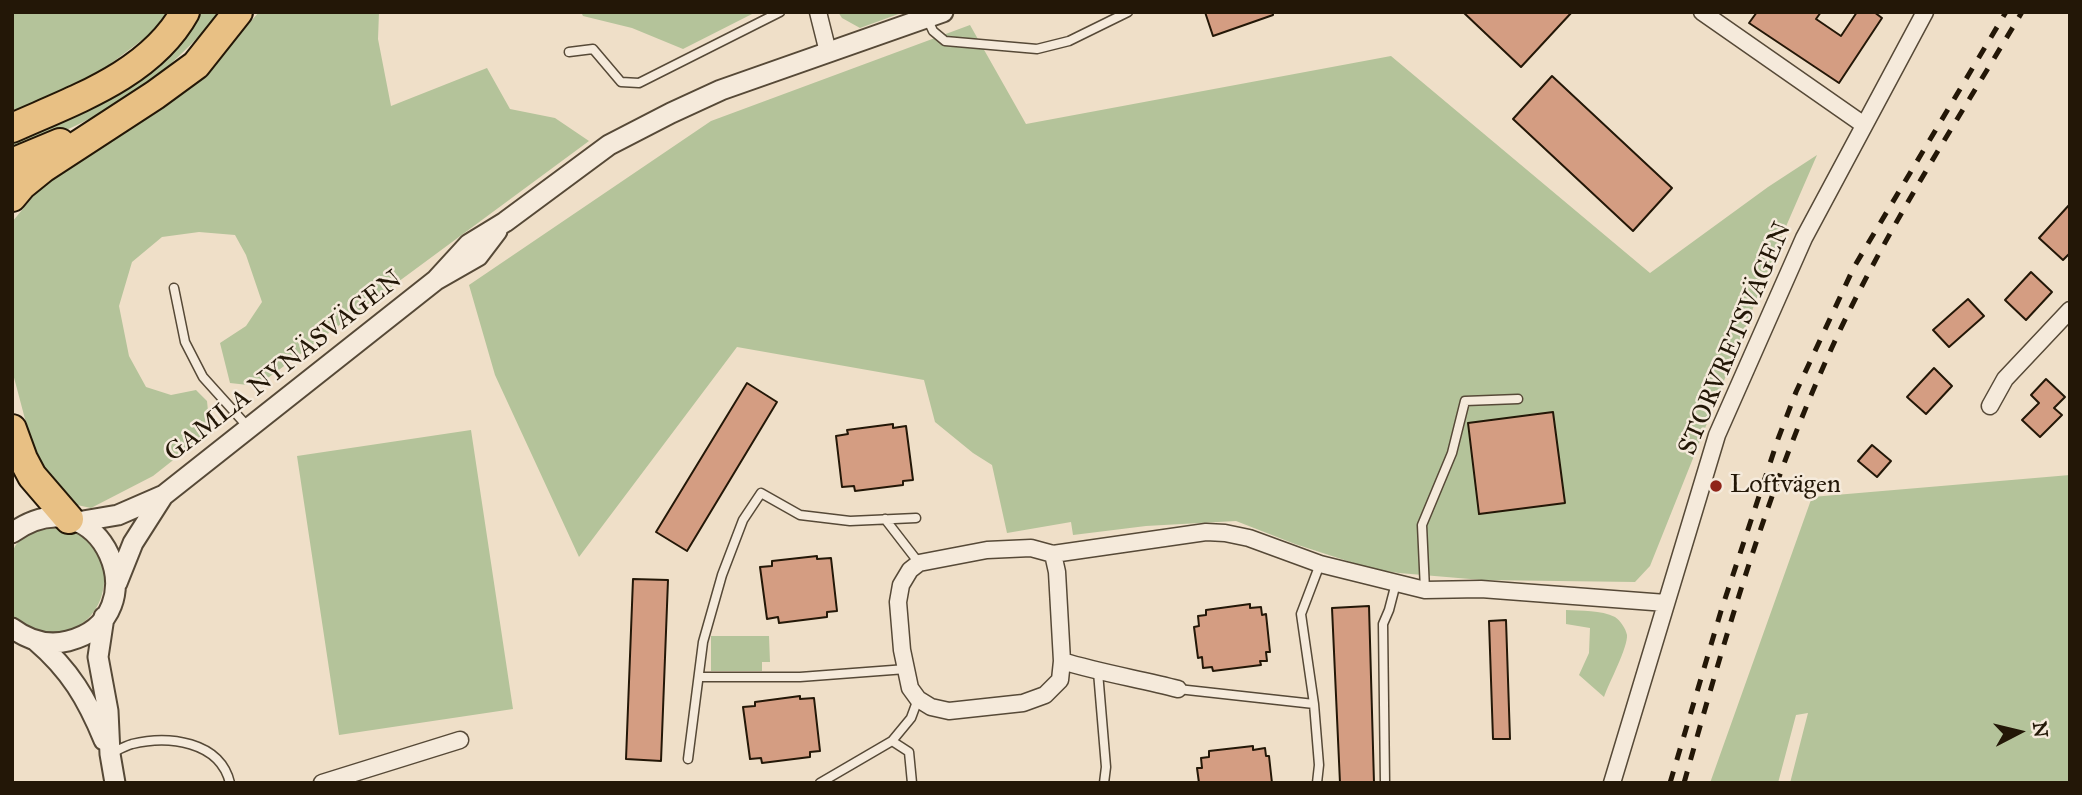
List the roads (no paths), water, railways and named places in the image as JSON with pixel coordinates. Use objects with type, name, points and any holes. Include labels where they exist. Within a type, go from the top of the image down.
[{"type":"highway","points":[[12,128],[113,82],[153,52],[185,12]]},
{"type":"highway","points":[[12,197],[43,168],[196,65],[238,12]]},
{"type":"highway","points":[[12,163],[123,115]]},
{"type":"highway","points":[[12,429],[32,476],[73,521]]},
{"type":"street","points":[[818,12],[828,52]]},
{"type":"street","points":[[1702,12],[1864,125]]},
{"type":"street","name":"STORVRETSVÄGEN","points":[[1612,783],[1717,435],[1804,238],[1925,12]]},
{"type":"street","name":"GAMLA NYNÄSVÄGEN","points":[[12,533],[33,520],[46,518],[73,521],[118,515],[164,495],[436,280],[478,256],[505,222],[609,145],[721,90],[935,15]]},
{"type":"street","points":[[1990,406],[2005,379],[2070,310]]},
{"type":"street","name":"GAMLA NYNÄSVÄGEN","points":[[110,754],[108,711],[98,657],[104,617],[133,543],[164,495]]},
{"type":"street","points":[[73,521],[93,532],[106,546],[114,566],[116,587]]},
{"type":"street","points":[[1053,554],[1057,572],[1062,662],[1060,680],[1055,686],[1045,695],[1023,703],[949,711],[931,707],[918,699],[910,688],[902,650],[898,602],[901,585],[910,570],[919,563],[987,550],[1031,548],[1053,554],[1206,533],[1224,533],[1249,538],[1320,564],[1425,590],[1481,589],[1666,603]]},
{"type":"street","points":[[22,636],[58,643],[69,641],[88,632],[104,617]]},
{"type":"street","points":[[22,636],[53,655],[82,692],[110,754],[115,783]]},
{"type":"street","points":[[1062,662],[1178,689]]},
{"type":"street","points":[[322,783],[460,740]]},
{"type":"lane","points":[[569,52],[593,49],[621,82],[639,83],[780,12]]},
{"type":"lane","points":[[935,15],[933,31],[945,41],[1037,49],[1069,41],[1128,12]]},
{"type":"lane","points":[[174,288],[185,342],[203,377],[248,427]]},
{"type":"lane","points":[[1425,590],[1422,525],[1452,453],[1465,401],[1518,399]]},
{"type":"lane","points":[[688,758],[703,642],[722,575],[743,520],[761,493],[800,515],[850,521],[916,518]]},
{"type":"lane","points":[[885,519],[919,563]]},
{"type":"lane","points":[[1317,783],[1319,765],[1314,704],[1301,614],[1320,564]]},
{"type":"lane","points":[[1385,783],[1383,624],[1396,583]]},
{"type":"lane","points":[[699,677],[800,677],[906,669]]},
{"type":"lane","points":[[1098,672],[1107,767],[1104,783]]},
{"type":"lane","points":[[1178,689],[1314,704]]},
{"type":"lane","points":[[820,783],[892,741],[911,718],[918,699]]},
{"type":"lane","points":[[110,754],[131,744],[158,741],[190,743],[212,752],[228,772],[230,783]]},
{"type":"lane","points":[[892,741],[909,752],[912,783]]},
{"type":"railway","points":[[1670,783],[1721,611],[1796,392],[1854,267],[2006,12]]},
{"type":"railway","points":[[1684,783],[1750,560],[1789,450],[1834,343],[1877,258],[1924,175],[2022,12]]},
{"type":"place","name":"Loftvägen","points":[[1716,486]]}]
